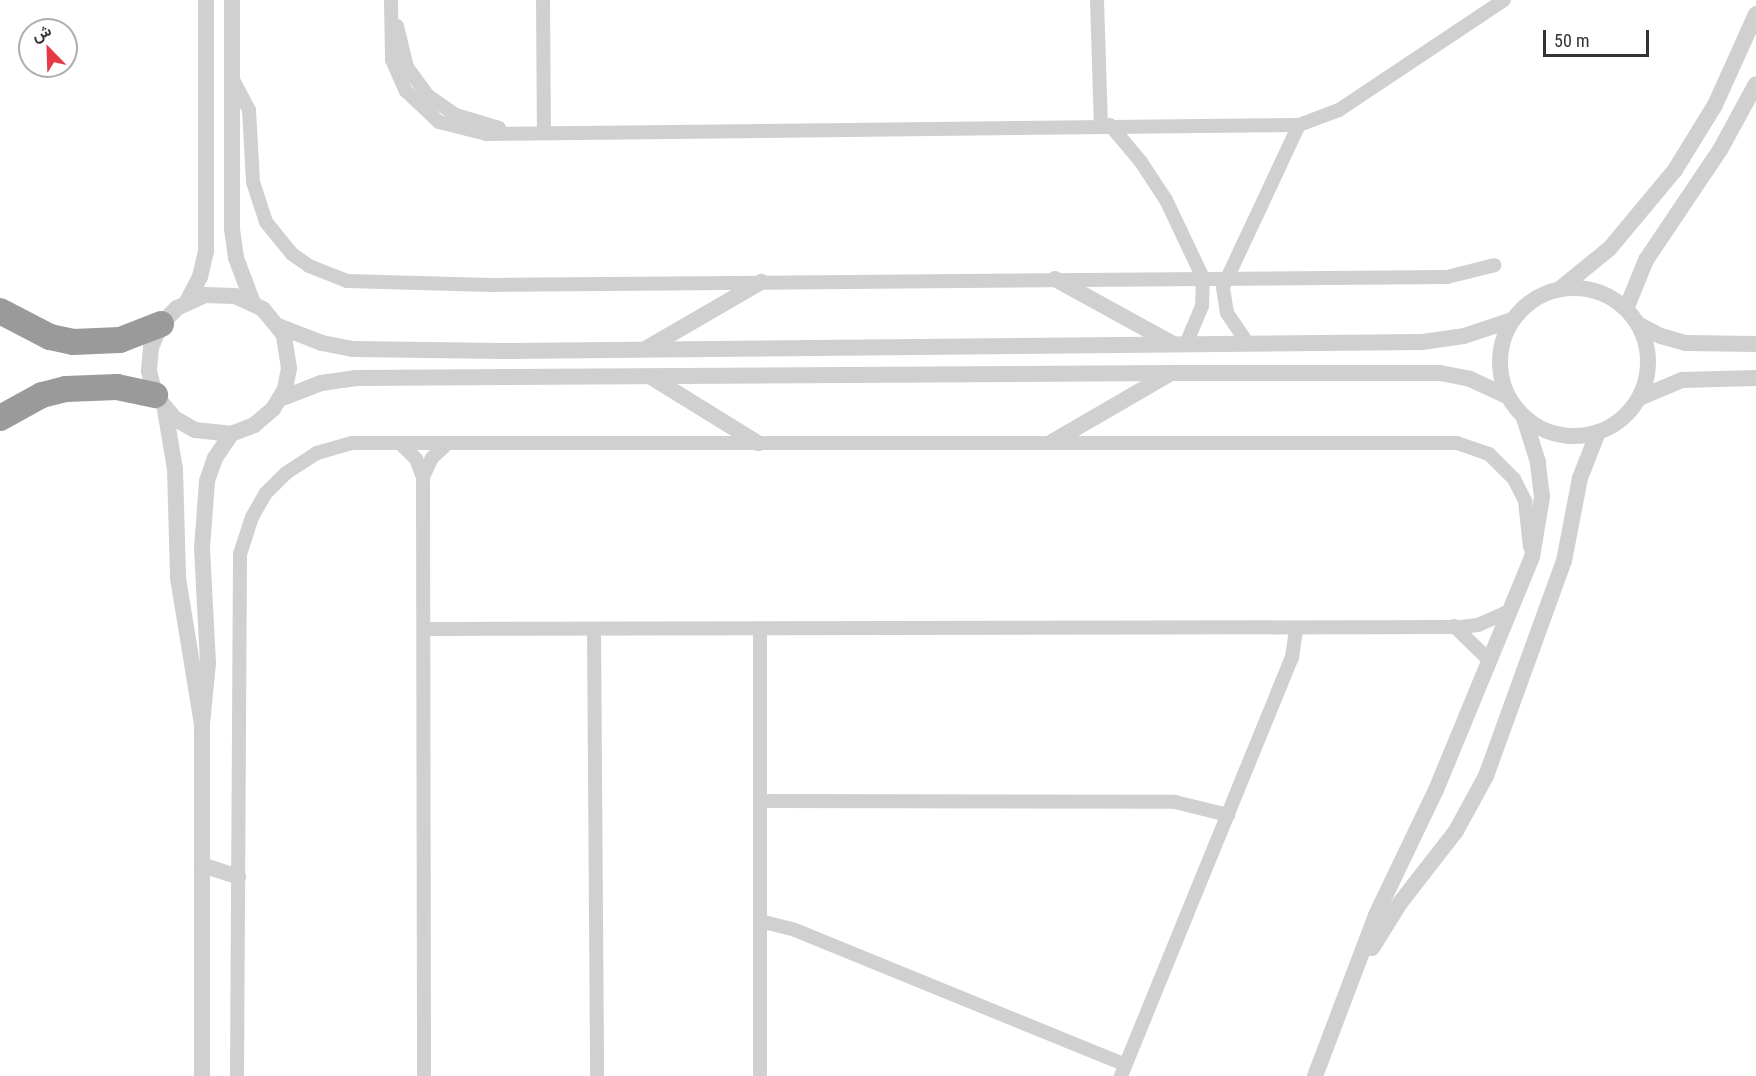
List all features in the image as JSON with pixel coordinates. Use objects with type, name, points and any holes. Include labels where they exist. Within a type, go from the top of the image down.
[{"type":"highway","points":[[0,311],[39,332],[73,342],[120,340],[161,324]]},
{"type":"highway","points":[[0,417],[42,395],[66,389],[117,387],[160,403]]},
{"type":"street","points":[[202,724],[178,578],[175,469],[149,359],[161,324],[187,302],[200,277],[206,251],[206,0]]},
{"type":"street","points":[[232,0],[233,243],[253,303],[278,326],[322,343],[353,349],[645,349],[1422,342],[1464,336],[1512,320],[1533,300],[1559,289],[1610,248],[1675,170],[1715,105],[1756,14]]},
{"type":"street","points":[[393,0],[399,44],[419,87],[456,115],[513,131],[1106,124],[1299,125],[1339,110],[1504,0]]},
{"type":"street","points":[[543,0],[544,131]]},
{"type":"street","points":[[1097,0],[1106,124],[1160,190],[1203,278],[1202,306],[1180,344]]},
{"type":"street","points":[[232,78],[249,110],[253,182],[266,222],[292,254],[327,275],[371,284],[1447,277],[1495,265]]},
{"type":"street","points":[[1626,309],[1646,260],[1720,150],[1756,84]]},
{"type":"street","points":[[1248,344],[1224,306],[1227,278],[1299,125]]},
{"type":"street","points":[[1055,279],[1180,344]]},
{"type":"street","points":[[645,349],[761,282]]},
{"type":"street","points":[[1559,289],[1588,289],[1626,309],[1638,324],[1648,353],[1639,398]]},
{"type":"street","points":[[187,302],[215,294],[253,303]]},
{"type":"street","points":[[1316,1076],[1356,975],[1376,915],[1436,790],[1531,560],[1542,497],[1538,462],[1524,418],[1507,396],[1499,357],[1512,320]]},
{"type":"street","points":[[1638,324],[1686,343],[1756,344]]},
{"type":"street","points":[[160,403],[195,430],[231,434],[259,422],[280,399],[288,379],[289,357],[278,326]]},
{"type":"street","points":[[280,399],[321,383],[355,378],[1172,373],[1440,373],[1470,379],[1507,396]]},
{"type":"street","points":[[1052,442],[1172,373]]},
{"type":"street","points":[[650,377],[758,443]]},
{"type":"street","points":[[1524,418],[1544,430],[1567,436],[1598,432],[1622,418],[1639,398],[1682,380],[1756,378]]},
{"type":"street","points":[[1356,975],[1400,903],[1456,831],[1486,776],[1566,554],[1580,478],[1598,432]]},
{"type":"street","points":[[202,1076],[202,724],[208,663],[202,570],[205,493],[215,458],[231,434]]},
{"type":"street","points":[[237,1076],[239,567],[246,529],[266,494],[306,459],[353,444],[400,443],[1308,441],[1468,445],[1498,461],[1520,489],[1531,560]]},
{"type":"street","points":[[400,443],[416,459],[423,477],[424,1076]]},
{"type":"street","points":[[423,477],[432,458],[448,443]]},
{"type":"street","points":[[424,629],[1454,627],[1478,625],[1511,610]]},
{"type":"street","points":[[1454,627],[1490,661]]},
{"type":"street","points":[[594,629],[597,1076]]},
{"type":"street","points":[[760,629],[760,1076]]},
{"type":"street","points":[[760,921],[795,930],[1124,1070],[1292,658],[1296,629]]},
{"type":"street","points":[[760,801],[1175,802],[1228,815]]},
{"type":"street","points":[[202,865],[238,877]]},
{"type":"street","points":[[237,1061],[250,1076]]}]
